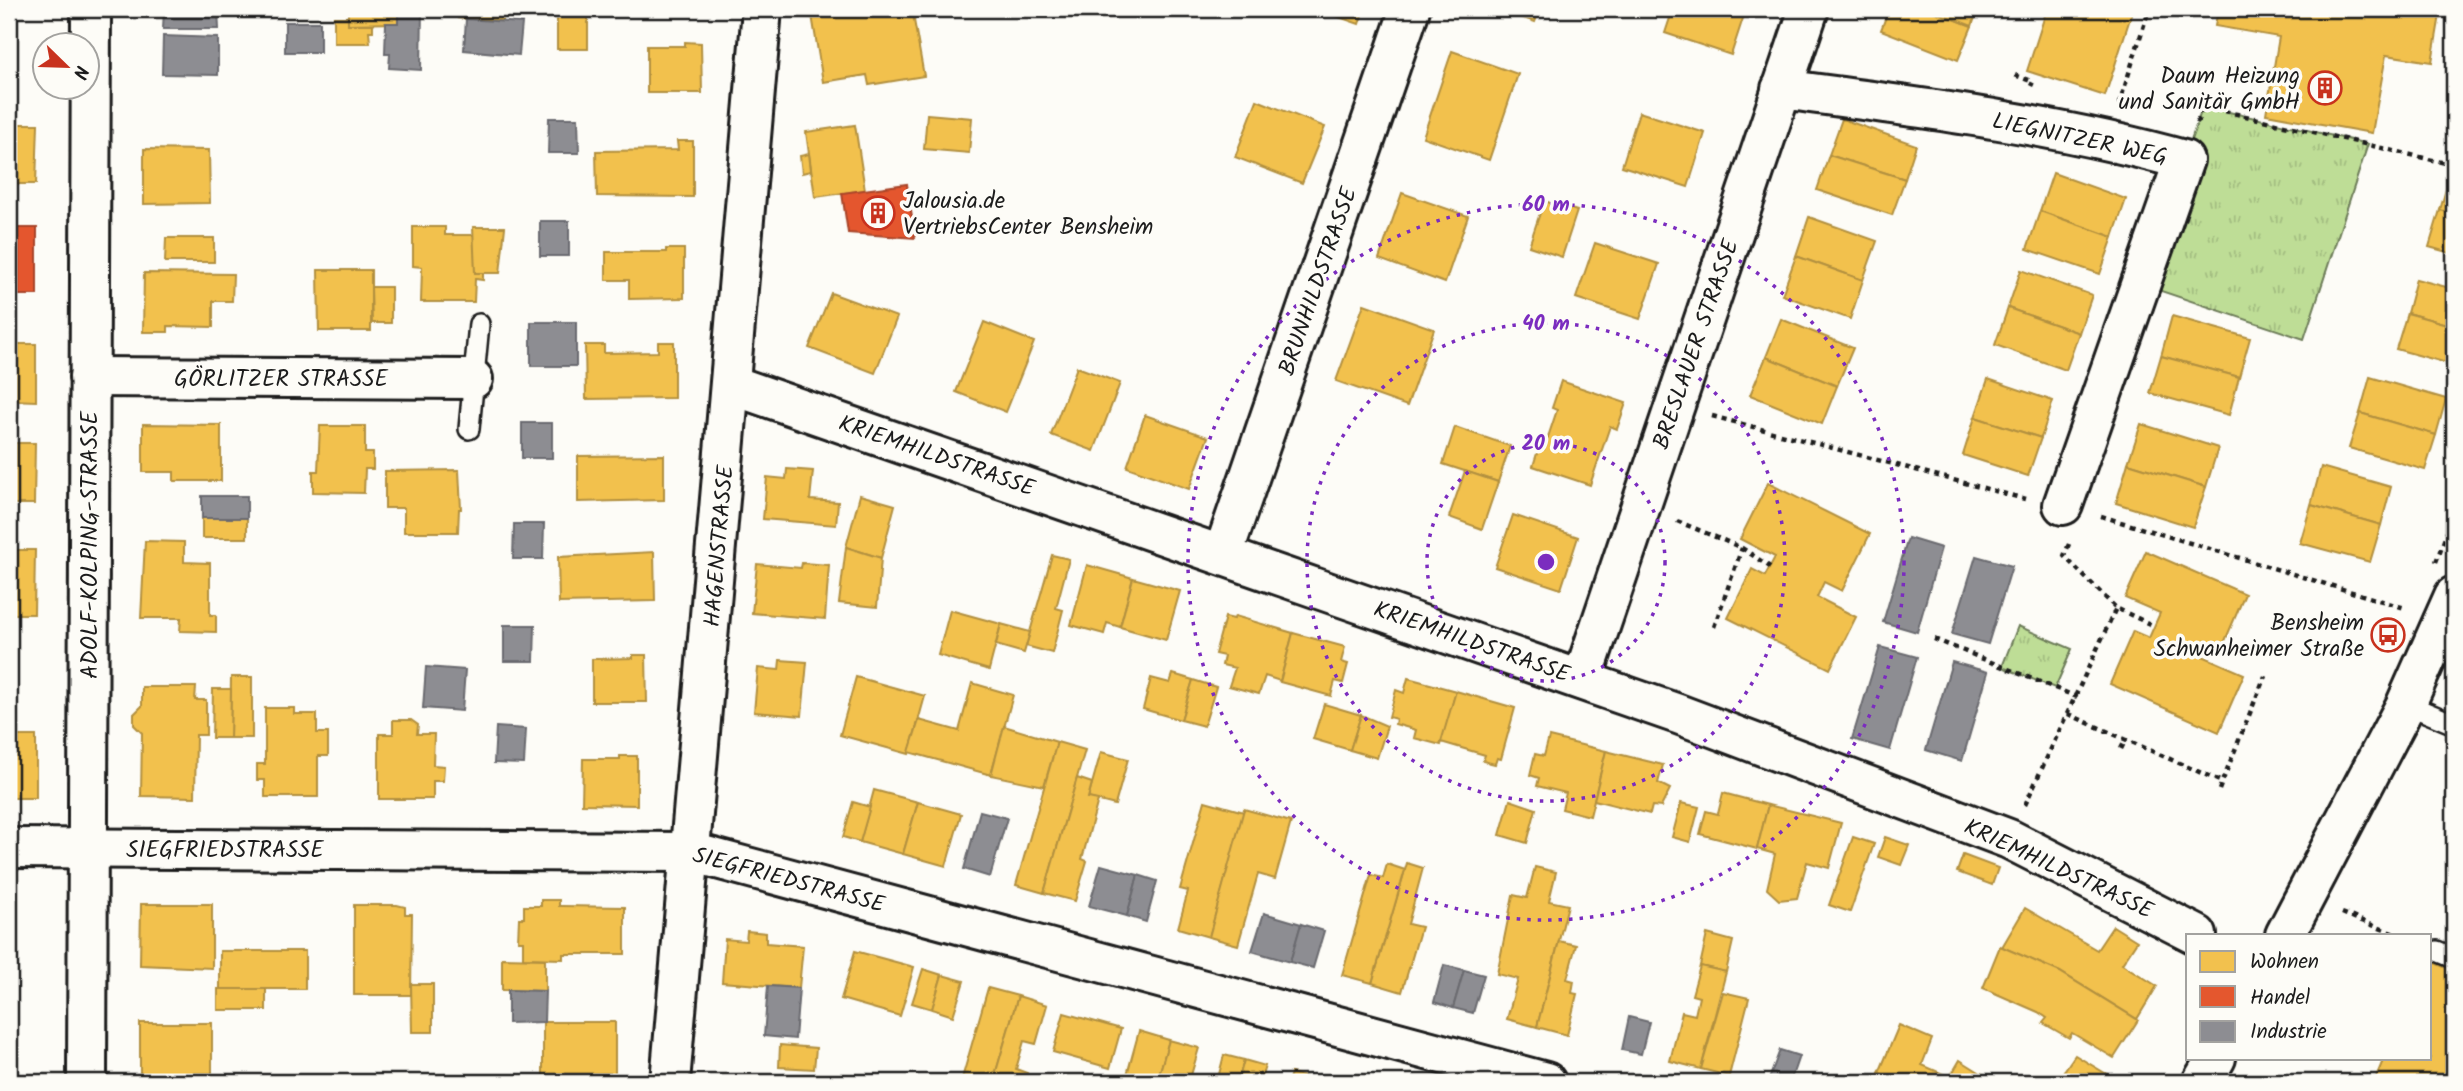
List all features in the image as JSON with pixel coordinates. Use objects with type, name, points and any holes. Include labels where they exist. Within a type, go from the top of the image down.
[{"type":"street","name":"ADOLF-KOLPING-STRASSE","points":[[87,1082],[92,9]]},
{"type":"street","name":"HAGENSTRASSE","points":[[670,1082],[732,384],[762,9]]},
{"type":"street","name":"BRUNHILDSTRASSE","points":[[1223,554],[1410,9]]},
{"type":"street","name":"BRESLAUER STRASSE","points":[[1583,680],[1809,9]]},
{"type":"street","name":"LIEGNITZER WEG","points":[[1781,89],[2021,121],[2108,139],[2184,160],[2068,519]]},
{"type":"street","name":"GÖRLITZER STRASSE","points":[[89,377],[473,379]]},
{"type":"street","name":"KRIEMHILDSTRASSE","points":[[732,384],[1583,680],[2009,839],[2195,934]]},
{"type":"street","points":[[2286,934],[2406,704],[2454,596]]},
{"type":"street","name":"SIEGFRIEDSTRASSE","points":[[9,848],[691,852],[1546,1082]]},
{"type":"street","points":[[2202,1082],[2215,1060]]},
{"type":"lane","points":[[469,429],[479,324]]},
{"type":"lane","points":[[2406,704],[2454,724]]},
{"type":"path","points":[[2108,139],[2149,9]]},
{"type":"path","points":[[2015,75],[2033,82]]},
{"type":"path","points":[[2184,160],[2203,106],[2454,165]]},
{"type":"path","points":[[1641,506],[1742,548],[1770,567]]},
{"type":"path","points":[[2068,519],[2064,556],[2116,608],[2154,626]]},
{"type":"path","points":[[1714,627],[1742,548]]},
{"type":"path","points":[[2009,839],[2116,608]]},
{"type":"path","points":[[1934,639],[2077,697]]},
{"type":"path","points":[[2219,790],[2265,676]]},
{"type":"path","points":[[2068,714],[2222,782]]},
{"type":"path","points":[[2121,749],[2126,739]]},
{"type":"path","points":[[2306,898],[2395,934]]},
{"type":"green space","points":[[2203,106],[2368,144],[2304,339],[2140,284]]},
{"type":"green space","points":[[2018,626],[2072,649],[2055,688],[2002,667]]},
{"type":"building: Wohnen","points":[[348,9],[398,9],[398,23],[348,24]]},
{"type":"building: Wohnen","points":[[458,9],[503,9],[503,21],[458,18]]},
{"type":"building: Wohnen","points":[[811,9],[912,9],[924,76],[869,85],[867,75],[823,82]]},
{"type":"building: Wohnen","points":[[1316,9],[1364,9],[1359,24]]},
{"type":"building: Wohnen","points":[[1497,9],[1540,9],[1535,22]]},
{"type":"building: Wohnen","points":[[1673,9],[1746,9],[1731,55],[1665,33]]},
{"type":"building: Wohnen","points":[[1889,9],[1928,9],[1972,26],[1958,60],[1881,30]]},
{"type":"building: Wohnen","points":[[1928,9],[1978,9],[1972,26]]},
{"type":"building: Wohnen","points":[[2047,9],[2133,9],[2105,96],[2027,71]]},
{"type":"building: Wohnen","name":"Daum Heizung und Sanitär GmbH","points":[[2218,9],[2441,9],[2432,62],[2386,55],[2372,133],[2266,114],[2279,37],[2215,26]]},
{"type":"building: Wohnen","points":[[557,15],[588,15],[588,49],[557,49]]},
{"type":"building: Wohnen","points":[[334,17],[348,17],[348,24],[373,24],[373,31],[369,31],[370,43],[334,43]]},
{"type":"building: Wohnen","points":[[685,42],[701,43],[702,93],[647,93],[647,46],[685,46]]},
{"type":"building: Wohnen","points":[[1452,51],[1518,74],[1489,160],[1423,137]]},
{"type":"building: Wohnen","points":[[1257,100],[1325,127],[1302,183],[1235,157]]},
{"type":"building: Wohnen","points":[[1639,112],[1705,133],[1688,187],[1622,166]]},
{"type":"building: Wohnen","points":[[927,114],[972,118],[969,153],[924,149]]},
{"type":"building: Wohnen","points":[[1842,119],[1916,145],[1905,179],[1829,155]]},
{"type":"building: Wohnen","points":[[9,124],[38,124],[36,184],[9,184]]},
{"type":"building: Wohnen","points":[[855,125],[865,190],[815,197],[806,132]]},
{"type":"building: Wohnen","points":[[677,141],[693,141],[693,197],[597,196],[596,151],[678,150]]},
{"type":"building: Wohnen","points":[[144,149],[209,150],[210,203],[144,204]]},
{"type":"building: Wohnen","points":[[809,154],[811,171],[802,173],[800,156]]},
{"type":"building: Wohnen","points":[[1829,155],[1905,179],[1892,215],[1817,190]]},
{"type":"building: Wohnen","points":[[2451,172],[2454,173],[2454,214],[2440,210]]},
{"type":"building: Wohnen","points":[[2053,173],[2126,199],[2113,237],[2040,211]]},
{"type":"building: Wohnen","points":[[1402,193],[1468,216],[1445,283],[1379,259]]},
{"type":"building: Wohnen","points":[[1544,201],[1577,211],[1562,257],[1529,246]]},
{"type":"building: Wohnen","points":[[2440,210],[2454,214],[2454,254],[2429,247]]},
{"type":"building: Wohnen","points":[[2040,211],[2113,237],[2100,274],[2027,249]]},
{"type":"building: Wohnen","points":[[1809,217],[1877,241],[1863,280],[1796,256]]},
{"type":"building: Wohnen","points":[[413,227],[445,227],[445,235],[475,235],[475,273],[483,273],[483,280],[475,279],[474,302],[421,302],[422,267],[413,266]]},
{"type":"building: Wohnen","points":[[473,227],[505,227],[500,273],[475,273]]},
{"type":"building: Wohnen","points":[[166,238],[214,238],[214,262],[165,262]]},
{"type":"building: Wohnen","points":[[1595,243],[1659,264],[1640,319],[1576,298]]},
{"type":"building: Wohnen","points":[[666,249],[684,249],[684,298],[629,299],[629,280],[606,280],[606,252],[666,252]]},
{"type":"building: Wohnen","points":[[1796,256],[1863,280],[1850,319],[1782,295]]},
{"type":"building: Wohnen","points":[[318,270],[371,270],[371,331],[319,331]]},
{"type":"building: Wohnen","points":[[2021,270],[2092,295],[2079,333],[2008,308]]},
{"type":"building: Wohnen","points":[[144,273],[233,274],[232,301],[213,301],[213,327],[168,326],[168,332],[143,332]]},
{"type":"building: Wohnen","points":[[2416,279],[2454,289],[2454,326],[2407,313]]},
{"type":"building: Wohnen","points":[[371,287],[391,287],[391,323],[372,323]]},
{"type":"building: Wohnen","points":[[831,293],[897,317],[875,373],[809,348]]},
{"type":"building: Wohnen","points":[[1364,304],[1434,329],[1407,406],[1336,381]]},
{"type":"building: Wohnen","points":[[2008,308],[2079,333],[2066,370],[1995,345]]},
{"type":"building: Wohnen","points":[[2407,313],[2454,326],[2454,365],[2396,349]]},
{"type":"building: Wohnen","points":[[2172,316],[2250,338],[2239,377],[2161,356]]},
{"type":"building: Wohnen","points":[[1781,319],[1853,348],[1837,386],[1766,357]]},
{"type":"building: Wohnen","points":[[984,322],[1034,342],[1006,412],[956,392]]},
{"type":"building: Wohnen","points":[[658,342],[674,342],[674,398],[586,399],[585,345],[604,345],[604,353],[658,352]]},
{"type":"building: Wohnen","points":[[9,344],[36,344],[36,401],[9,400]]},
{"type":"building: Wohnen","points":[[2161,356],[2239,377],[2229,415],[2150,393]]},
{"type":"building: Wohnen","points":[[1766,357],[1837,386],[1822,424],[1750,395]]},
{"type":"building: Wohnen","points":[[1077,367],[1120,383],[1094,451],[1051,435]]},
{"type":"building: Wohnen","points":[[2370,377],[2446,399],[2436,435],[2360,413]]},
{"type":"building: Wohnen","points":[[1988,379],[2053,401],[2041,438],[1975,417]]},
{"type":"building: Wohnen","points":[[1561,381],[1626,403],[1617,429],[1610,426],[1590,485],[1533,466],[1539,447],[1544,449],[1557,410],[1552,408]]},
{"type":"building: Wohnen","points":[[2360,413],[2436,435],[2425,470],[2349,448]]},
{"type":"building: Wohnen","points":[[1145,415],[1208,437],[1189,489],[1127,467]]},
{"type":"building: Wohnen","points":[[1975,417],[2041,438],[2028,476],[1963,455]]},
{"type":"building: Wohnen","points":[[143,424],[221,425],[221,481],[174,481],[174,472],[143,472]]},
{"type":"building: Wohnen","points":[[2141,424],[2218,448],[2206,487],[2128,463]]},
{"type":"building: Wohnen","points":[[320,426],[365,426],[365,453],[373,453],[373,469],[365,469],[364,493],[313,492],[313,471],[318,471]]},
{"type":"building: Wohnen","points":[[1455,427],[1510,446],[1498,482],[1443,464]]},
{"type":"building: Wohnen","points":[[9,443],[35,443],[34,504],[9,504]]},
{"type":"building: Wohnen","points":[[664,455],[664,500],[578,502],[578,456]]},
{"type":"building: Wohnen","points":[[2128,463],[2206,487],[2193,527],[2116,503]]},
{"type":"building: Wohnen","points":[[2321,467],[2391,487],[2381,525],[2311,505]]},
{"type":"building: Wohnen","points":[[787,469],[813,471],[810,500],[838,502],[836,525],[763,519],[767,477],[786,479]]},
{"type":"building: Wohnen","points":[[459,470],[461,509],[458,532],[404,532],[404,508],[385,508],[385,471]]},
{"type":"building: Wohnen","points":[[1465,471],[1498,482],[1482,529],[1449,517]]},
{"type":"building: Wohnen","points":[[1768,483],[1870,534],[1842,591],[1824,582],[1817,597],[1856,617],[1830,669],[1728,618],[1752,569],[1765,576],[1775,557],[1740,539]]},
{"type":"building: Wohnen","points":[[860,495],[895,505],[881,558],[846,547]]},
{"type":"building: Wohnen","points":[[2311,505],[2381,525],[2370,562],[2300,543]]},
{"type":"building: Wohnen","points":[[1513,515],[1578,537],[1561,589],[1495,567]]},
{"type":"building: Wohnen","points":[[202,518],[247,518],[247,538],[202,538]]},
{"type":"building: Wohnen","points":[[145,541],[184,542],[184,562],[210,563],[210,615],[216,615],[216,632],[180,631],[181,618],[141,618]]},
{"type":"building: Wohnen","points":[[846,547],[881,558],[877,607],[839,603]]},
{"type":"building: Wohnen","points":[[9,550],[35,550],[34,614],[9,614]]},
{"type":"building: Wohnen","points":[[2146,551],[2245,594],[2222,648],[2205,640],[2198,654],[2244,674],[2219,732],[2110,684],[2133,631],[2149,638],[2160,613],[2125,598]]},
{"type":"building: Wohnen","points":[[654,552],[655,601],[559,603],[558,557]]},
{"type":"building: Wohnen","points":[[1052,555],[1069,559],[1056,608],[1063,610],[1052,653],[1026,646]]},
{"type":"building: Wohnen","points":[[802,563],[829,565],[825,619],[752,613],[757,564],[801,568]]},
{"type":"building: Wohnen","points":[[1087,565],[1133,578],[1120,627],[1107,623],[1104,634],[1071,625]]},
{"type":"building: Wohnen","points":[[1133,578],[1180,591],[1166,640],[1120,627]]},
{"type":"building: Wohnen","points":[[950,610],[1001,624],[989,670],[938,655]]},
{"type":"building: Wohnen","points":[[1235,616],[1293,633],[1280,681],[1265,676],[1259,694],[1229,686],[1235,668],[1222,665],[1224,656],[1215,654],[1225,617],[1234,619]]},
{"type":"building: Wohnen","points":[[1001,624],[1030,632],[1024,653],[996,645]]},
{"type":"building: Wohnen","points":[[1293,633],[1345,647],[1341,662],[1348,664],[1343,683],[1335,681],[1331,696],[1280,682]]},
{"type":"building: Wohnen","points":[[633,655],[646,655],[647,702],[592,702],[592,659],[633,658]]},
{"type":"building: Wohnen","points":[[780,660],[807,662],[802,716],[754,712],[758,668],[779,670]]},
{"type":"building: Wohnen","points":[[1173,674],[1193,680],[1181,720],[1143,709],[1151,678],[1170,683]]},
{"type":"building: Wohnen","points":[[231,677],[252,677],[252,738],[230,738]]},
{"type":"building: Wohnen","points":[[856,677],[925,696],[909,754],[840,735]]},
{"type":"building: Wohnen","points":[[1408,678],[1456,691],[1441,745],[1414,738],[1416,730],[1395,724],[1396,719],[1389,717],[1396,690],[1404,693]]},
{"type":"building: Wohnen","points":[[1193,680],[1216,687],[1204,726],[1181,720]]},
{"type":"building: Wohnen","points":[[972,683],[1013,695],[991,775],[909,752],[919,720],[959,731]]},
{"type":"building: Wohnen","points":[[142,687],[196,687],[195,700],[206,700],[206,735],[196,735],[195,797],[141,796],[142,733],[134,725],[134,714],[142,706]]},
{"type":"building: Wohnen","points":[[213,689],[231,689],[230,738],[212,738]]},
{"type":"building: Wohnen","points":[[1456,691],[1515,708],[1501,759],[1497,758],[1495,764],[1483,761],[1485,755],[1441,742]]},
{"type":"building: Wohnen","points":[[1324,704],[1361,715],[1350,750],[1313,739]]},
{"type":"building: Wohnen","points":[[265,708],[294,708],[294,714],[317,714],[317,733],[328,733],[328,756],[318,756],[318,797],[265,797],[265,780],[257,780],[257,764],[265,764]]},
{"type":"building: Wohnen","points":[[1361,715],[1387,726],[1377,758],[1350,750]]},
{"type":"building: Wohnen","points":[[393,720],[411,720],[418,725],[417,734],[434,734],[433,765],[444,766],[443,781],[433,781],[433,799],[379,799],[379,734],[393,734]]},
{"type":"building: Wohnen","points":[[1004,726],[1057,742],[1044,786],[991,775]]},
{"type":"building: Wohnen","points":[[9,736],[36,736],[36,798],[9,798]]},
{"type":"building: Wohnen","points":[[1549,737],[1606,751],[1590,816],[1562,809],[1566,793],[1537,786],[1539,778],[1530,775],[1535,754],[1544,756]]},
{"type":"building: Wohnen","points":[[1057,742],[1085,750],[1044,893],[1016,885]]},
{"type":"building: Wohnen","points":[[1606,751],[1663,765],[1658,783],[1670,789],[1661,807],[1652,806],[1650,814],[1594,800]]},
{"type":"building: Wohnen","points":[[1101,752],[1128,759],[1115,805],[1088,798]]},
{"type":"building: Wohnen","points":[[620,756],[637,756],[637,805],[582,804],[583,759],[620,759]]},
{"type":"building: Wohnen","points":[[1077,778],[1092,783],[1088,798],[1098,800],[1082,859],[1087,861],[1075,901],[1044,893]]},
{"type":"building: Wohnen","points":[[874,790],[918,802],[903,854],[860,842]]},
{"type":"building: Wohnen","points":[[1723,793],[1768,805],[1757,849],[1700,834],[1706,811],[1718,814]]},
{"type":"building: Wohnen","points":[[1510,800],[1536,809],[1527,843],[1500,835]]},
{"type":"building: Wohnen","points":[[1205,801],[1244,812],[1209,937],[1178,928],[1188,891],[1180,889]]},
{"type":"building: Wohnen","points":[[853,802],[870,807],[860,842],[843,837]]},
{"type":"building: Wohnen","points":[[918,802],[961,814],[946,866],[903,854]]},
{"type":"building: Wohnen","points":[[1681,803],[1699,807],[1690,842],[1672,837]]},
{"type":"building: Wohnen","points":[[1768,805],[1841,823],[1829,868],[1807,862],[1797,898],[1779,900],[1767,889],[1775,854],[1757,849]]},
{"type":"building: Wohnen","points":[[1244,809],[1291,822],[1275,879],[1258,874],[1238,945],[1209,937]]},
{"type":"building: Wohnen","points":[[1853,837],[1874,844],[1850,912],[1829,905]]},
{"type":"building: Wohnen","points":[[1885,837],[1909,845],[1901,865],[1878,857]]},
{"type":"building: Wohnen","points":[[1963,855],[1998,868],[1992,885],[1957,872]]},
{"type":"building: Wohnen","points":[[1407,863],[1423,868],[1408,924],[1421,927],[1402,992],[1372,983]]},
{"type":"building: Wohnen","points":[[1387,864],[1405,870],[1372,983],[1342,975],[1371,875],[1383,878]]},
{"type":"building: Wohnen","points":[[1535,867],[1556,872],[1549,901],[1568,905],[1537,1027],[1507,1019],[1518,979],[1497,974],[1513,895],[1527,898]]},
{"type":"building: Wohnen","points":[[541,900],[559,900],[559,906],[625,907],[625,954],[563,954],[563,959],[523,958],[523,941],[518,941],[519,918],[524,918],[524,906],[541,906]]},
{"type":"building: Wohnen","points":[[141,904],[212,904],[212,968],[140,965]]},
{"type":"building: Wohnen","points":[[354,905],[397,905],[405,907],[405,914],[412,914],[411,995],[354,995]]},
{"type":"building: Wohnen","points":[[2025,908],[2097,950],[2113,926],[2137,941],[2122,964],[2157,986],[2137,1019],[2060,972],[2002,947]]},
{"type":"building: Wohnen","points":[[747,931],[766,933],[766,943],[803,946],[799,988],[722,982],[725,939],[746,941]]},
{"type":"building: Wohnen","points":[[1707,934],[1733,941],[1726,972],[1700,966]]},
{"type":"building: Wohnen","points":[[1559,941],[1576,945],[1567,979],[1574,981],[1572,993],[1577,994],[1567,1035],[1537,1027]]},
{"type":"building: Wohnen","points":[[2000,946],[2060,972],[2138,1020],[2114,1058],[2072,1033],[2069,1038],[2043,1023],[2047,1018],[2038,1012],[1983,988]]},
{"type":"building: Wohnen","points":[[220,951],[305,951],[305,989],[220,989]]},
{"type":"building: Wohnen","points":[[855,951],[914,967],[900,1016],[841,999]]},
{"type":"building: Wohnen","points":[[502,958],[545,959],[545,991],[502,990]]},
{"type":"building: Wohnen","points":[[2432,962],[2454,971],[2454,1082],[2374,1082],[2383,1060],[2432,1060]]},
{"type":"building: Wohnen","points":[[1700,966],[1726,972],[1701,1069],[1670,1061],[1682,1012],[1695,1015],[1699,997],[1692,995]]},
{"type":"building: Wohnen","points":[[923,969],[942,975],[932,1009],[912,1003]]},
{"type":"building: Wohnen","points":[[942,975],[964,981],[953,1016],[932,1009]]},
{"type":"building: Wohnen","points":[[411,984],[433,984],[433,1032],[412,1032]]},
{"type":"building: Wohnen","points":[[988,988],[1018,996],[993,1082],[961,1082]]},
{"type":"building: Wohnen","points":[[218,989],[266,989],[266,1010],[218,1010]]},
{"type":"building: Wohnen","points":[[1723,992],[1749,998],[1729,1076],[1701,1069]]},
{"type":"building: Wohnen","points":[[1018,996],[1047,1005],[1036,1044],[1024,1041],[1016,1069],[1027,1073],[1024,1082],[993,1082]]},
{"type":"building: Wohnen","points":[[1064,1013],[1121,1029],[1110,1068],[1053,1052]]},
{"type":"building: Wohnen","points":[[543,1022],[615,1022],[615,1079],[543,1079]]},
{"type":"building: Wohnen","points":[[140,1023],[212,1023],[212,1082],[140,1082]]},
{"type":"building: Wohnen","points":[[1899,1025],[1932,1039],[1922,1065],[1950,1077],[1947,1082],[1901,1082],[1879,1073]]},
{"type":"building: Wohnen","points":[[1139,1031],[1169,1040],[1157,1082],[1125,1082]]},
{"type":"building: Wohnen","points":[[1169,1040],[1199,1048],[1189,1082],[1157,1082]]},
{"type":"building: Wohnen","points":[[780,1045],[816,1048],[814,1069],[779,1067]]},
{"type":"building: Wohnen","points":[[1224,1055],[1244,1060],[1238,1082],[1217,1082]]},
{"type":"building: Wohnen","points":[[2075,1055],[2118,1081],[2081,1082],[2064,1071]]},
{"type":"building: Wohnen","points":[[1244,1060],[1265,1066],[1260,1082],[1238,1082]]},
{"type":"building: Wohnen","points":[[1960,1060],[1995,1082],[1947,1082]]},
{"type":"building: Wohnen","points":[[2064,1071],[2081,1082],[2057,1082]]},
{"type":"building: Wohnen","points":[[1291,1073],[1321,1081],[1321,1082],[1288,1082]]},
{"type":"building: Handel","name":"Jalousia.de VertriebsCenter Bensheim","points":[[907,184],[915,238],[848,233],[842,193]]},
{"type":"building: Handel","points":[[9,228],[37,228],[37,295],[9,295]]},
{"type":"building: Industrie","points":[[164,9],[218,10],[219,29],[163,29]]},
{"type":"building: Industrie","points":[[398,9],[422,9],[421,70],[389,68],[390,54],[385,54],[386,23],[398,23]]},
{"type":"building: Industrie","points":[[558,9],[588,9],[588,15],[557,15]]},
{"type":"building: Industrie","points":[[466,19],[522,23],[519,55],[464,50]]},
{"type":"building: Industrie","points":[[285,22],[320,22],[320,52],[285,52]]},
{"type":"building: Industrie","points":[[163,36],[218,38],[218,75],[162,74]]},
{"type":"building: Industrie","points":[[549,118],[578,118],[579,153],[548,153]]},
{"type":"building: Industrie","points":[[540,221],[569,221],[569,256],[540,256]]},
{"type":"building: Industrie","points":[[531,322],[576,322],[576,366],[531,366]]},
{"type":"building: Industrie","points":[[522,423],[552,423],[552,458],[522,458]]},
{"type":"building: Industrie","points":[[202,496],[247,496],[247,518],[202,518]]},
{"type":"building: Industrie","points":[[514,524],[544,524],[543,559],[513,559]]},
{"type":"building: Industrie","points":[[1908,538],[1941,548],[1917,632],[1883,622]]},
{"type":"building: Industrie","points":[[1976,556],[2012,566],[1988,644],[1952,634]]},
{"type":"building: Industrie","points":[[504,625],[535,625],[534,661],[504,661]]},
{"type":"building: Industrie","points":[[1880,647],[1917,657],[1890,750],[1852,739]]},
{"type":"building: Industrie","points":[[1952,662],[1988,672],[1962,761],[1926,750]]},
{"type":"building: Industrie","points":[[426,667],[465,670],[462,711],[423,708]]},
{"type":"building: Industrie","points":[[496,727],[526,729],[524,764],[494,763]]},
{"type":"building: Industrie","points":[[980,811],[1007,818],[990,877],[964,869]]},
{"type":"building: Industrie","points":[[1101,865],[1138,875],[1127,916],[1089,906]]},
{"type":"building: Industrie","points":[[1138,875],[1157,881],[1146,922],[1127,916]]},
{"type":"building: Industrie","points":[[1264,913],[1301,924],[1290,962],[1252,951]]},
{"type":"building: Industrie","points":[[1301,924],[1324,931],[1313,968],[1290,962]]},
{"type":"building: Industrie","points":[[1444,965],[1464,970],[1453,1008],[1434,1002]]},
{"type":"building: Industrie","points":[[1464,970],[1484,975],[1473,1013],[1453,1008]]},
{"type":"building: Industrie","points":[[768,986],[799,988],[795,1039],[764,1036]]},
{"type":"building: Industrie","points":[[508,990],[545,991],[544,1022],[508,1023]]},
{"type":"building: Industrie","points":[[1629,1017],[1649,1022],[1641,1054],[1622,1050]]},
{"type":"building: Industrie","points":[[1780,1050],[1799,1056],[1790,1082],[1768,1082]]},
{"type":"place","name":"Daum Heizung und Sanitär GmbH","points":[[2325,88]]},
{"type":"place","name":"Jalousia.de VertriebsCenter Bensheim","points":[[878,213]]},
{"type":"place","name":"Bensheim Schwanheimer Straße","points":[[2388,635]]}]
